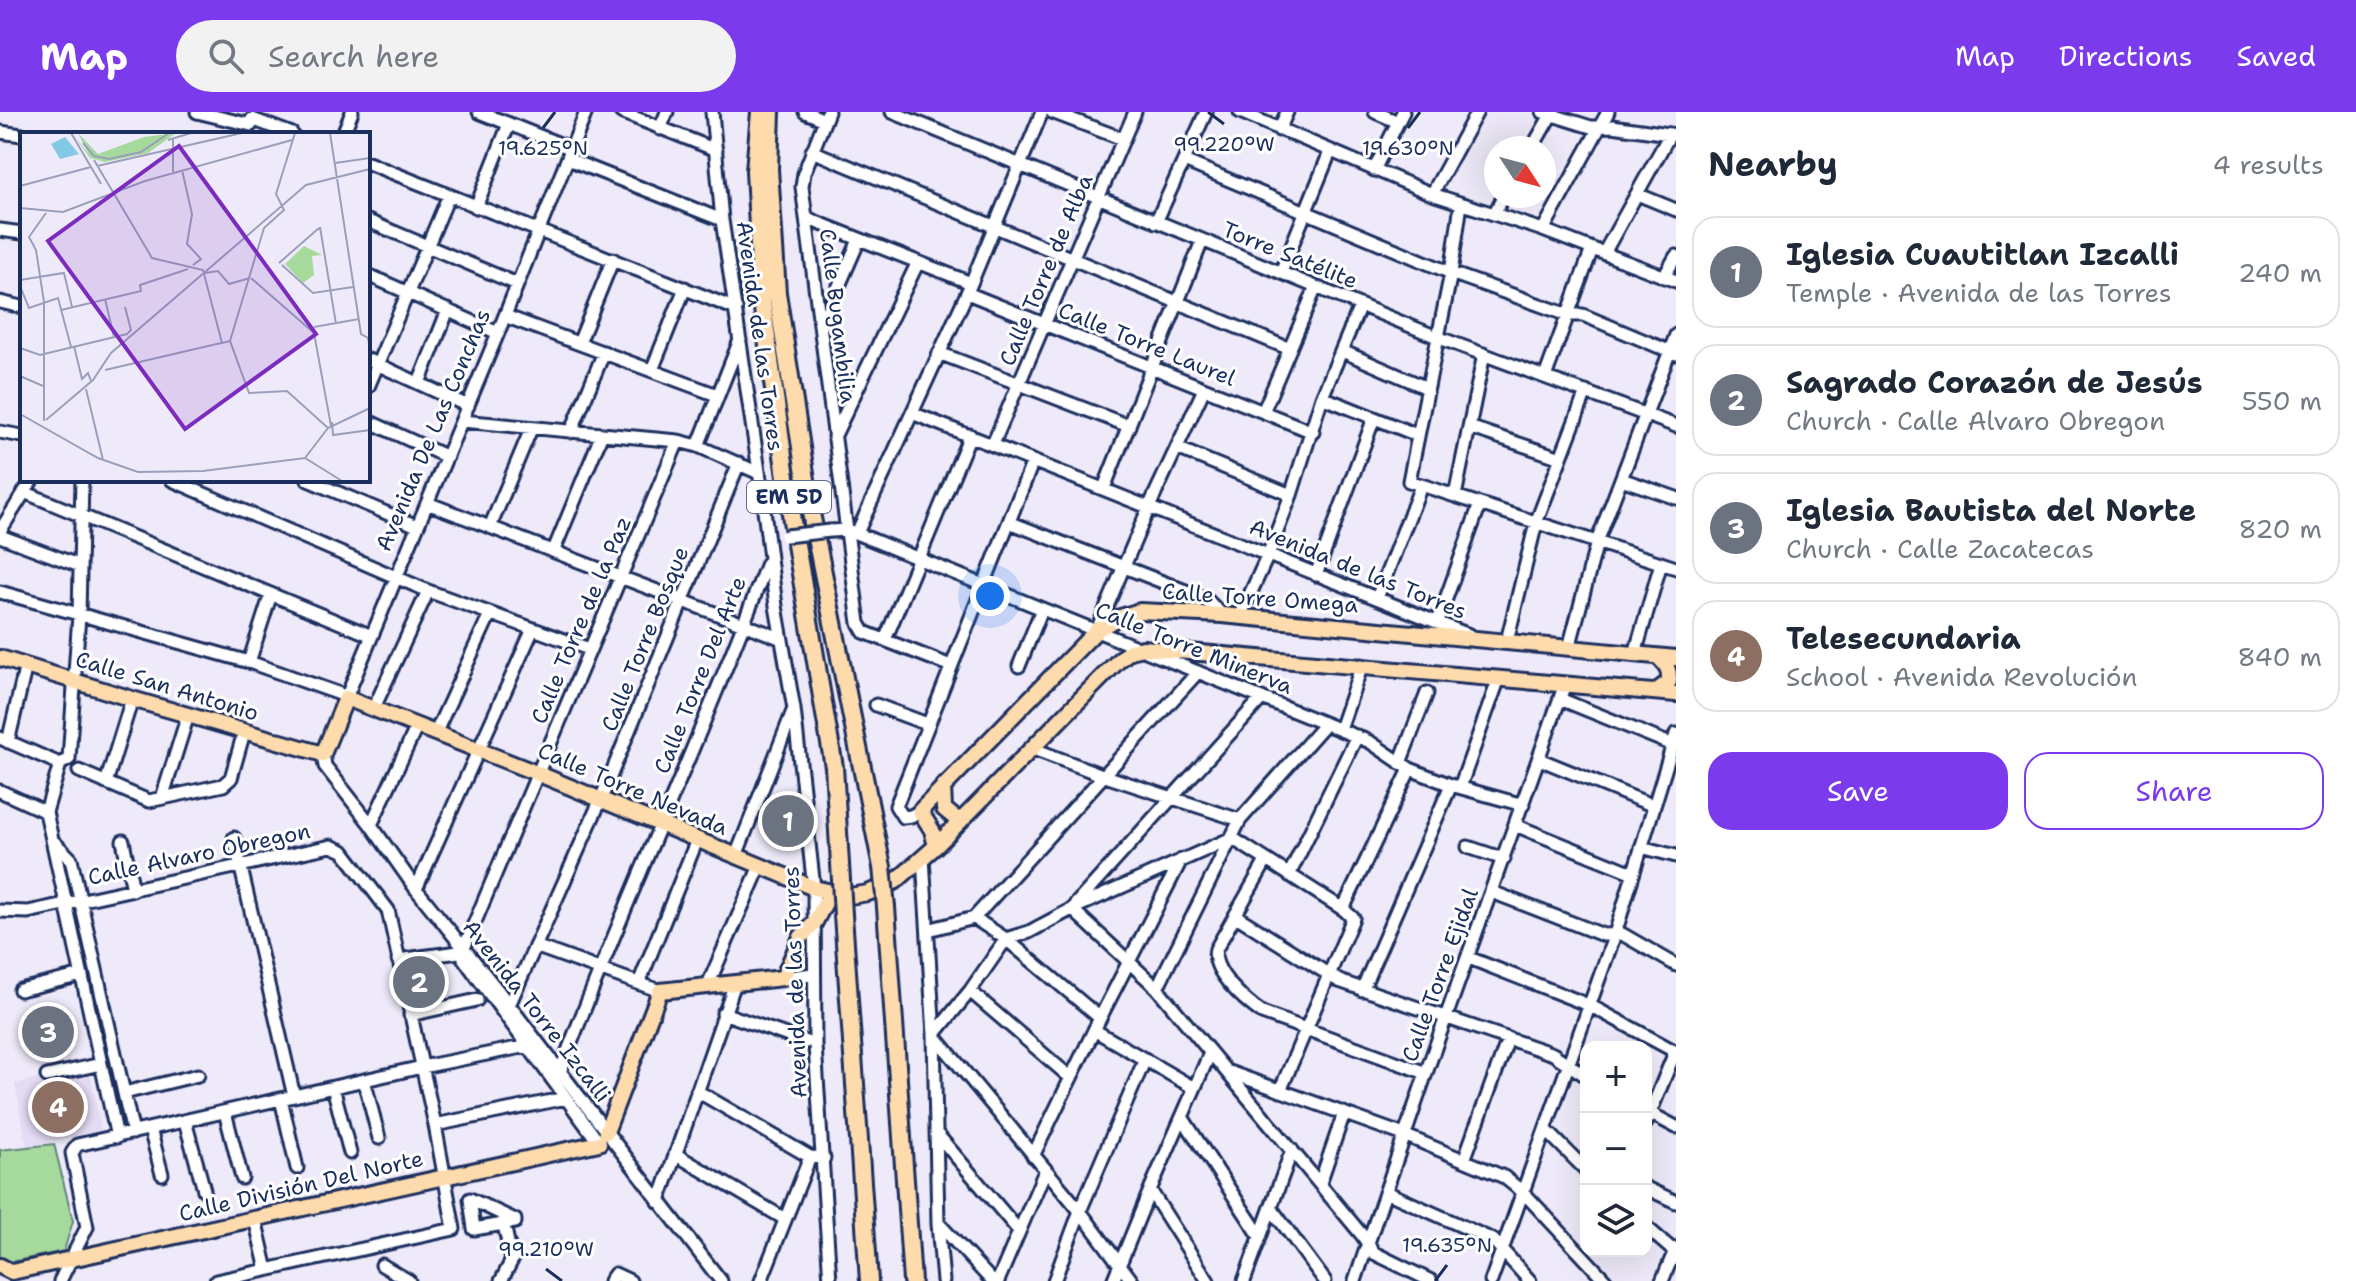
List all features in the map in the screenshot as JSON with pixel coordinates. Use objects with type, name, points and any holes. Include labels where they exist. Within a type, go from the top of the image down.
[{"type":"highway","name":"EM 5D","points":[[760,112],[755,171],[762,302],[792,521],[834,767],[869,1281]]},
{"type":"highway","name":"EM 5D","points":[[771,112],[769,169],[777,293],[812,518],[882,867],[912,1281]]},
{"type":"main road","name":"Calle Torre Omega","points":[[920,811],[1097,630],[1117,618],[1140,611],[1240,616],[1676,658]]},
{"type":"main road","points":[[936,846],[1119,660],[1130,651],[1143,648],[1499,678],[1562,691],[1676,694]]},
{"type":"main road","points":[[1655,692],[1669,682],[1670,672],[1658,657]]},
{"type":"main road","name":"Calle San Antonio","points":[[0,658],[323,759]]},
{"type":"main road","name":"Calle Torre Nevada","points":[[346,698],[830,893],[850,896],[868,893],[896,881],[936,846]]},
{"type":"main road","name":"Avenida De Las Conchas","points":[[323,759],[346,698]]},
{"type":"main road","points":[[943,786],[944,809],[955,818],[962,819]]},
{"type":"main road","points":[[920,811],[932,830],[936,846]]},
{"type":"main road","points":[[602,1138],[660,991],[783,978],[801,937],[815,922],[830,893]]},
{"type":"main road","name":"Calle División Del Norte","points":[[6,1269],[72,1260],[602,1138]]},
{"type":"street","points":[[197,112],[285,132]]},
{"type":"street","points":[[344,132],[352,112]]},
{"type":"street","points":[[479,112],[722,220]]},
{"type":"street","name":"Avenida De Las Conchas","points":[[346,698],[586,112]]},
{"type":"street","points":[[621,112],[716,150]]},
{"type":"street","points":[[660,129],[667,112]]},
{"type":"street","name":"Avenida de las Torres","points":[[712,112],[722,220],[760,475],[780,638],[794,709],[814,888],[815,1045],[830,1281]]},
{"type":"street","points":[[805,112],[826,116]]},
{"type":"street","name":"Torre Satélite","points":[[892,112],[1437,337],[1676,426]]},
{"type":"street","points":[[774,538],[830,531],[852,532],[912,413],[969,288],[1042,112]]},
{"type":"street","points":[[1052,112],[1123,139]]},
{"type":"street","name":"Calle Torre de Alba","points":[[993,444],[1135,112]]},
{"type":"street","points":[[1156,222],[1206,112]]},
{"type":"street","points":[[1240,112],[1432,194],[1543,230],[1670,279],[1676,256]]},
{"type":"street","points":[[1279,130],[1287,112]]},
{"type":"street","points":[[1374,170],[1400,117],[1375,112]]},
{"type":"street","points":[[1432,194],[1477,112]]},
{"type":"street","points":[[1543,230],[1608,112]]},
{"type":"street","points":[[1537,136],[1547,113],[1598,128],[1612,126],[1673,135],[1604,253]]},
{"type":"street","name":"Calle Bugambilia","points":[[826,116],[802,181],[806,218],[834,437],[852,532],[859,623],[864,632],[885,640]]},
{"type":"street","points":[[476,207],[509,124]]},
{"type":"street","points":[[0,132],[20,135]]},
{"type":"street","points":[[812,151],[1290,349]]},
{"type":"street","points":[[1281,272],[1330,152]]},
{"type":"street","points":[[1184,161],[1451,273],[1568,315],[1583,315],[1673,352]]},
{"type":"street","points":[[370,164],[736,309]]},
{"type":"street","points":[[1637,194],[1676,210]]},
{"type":"street","points":[[449,195],[408,293],[373,362],[468,406]]},
{"type":"street","points":[[1461,204],[1451,273],[1409,481],[1676,568]]},
{"type":"street","points":[[1494,214],[1497,208]]},
{"type":"street","name":"Calle Torre Laurel","points":[[806,218],[918,262],[1045,324],[1313,432]]},
{"type":"street","points":[[370,222],[517,284]]},
{"type":"street","points":[[0,230],[20,229]]},
{"type":"street","points":[[819,330],[859,240]]},
{"type":"street","points":[[1104,488],[1202,241]]},
{"type":"street","points":[[1545,377],[1592,249]]},
{"type":"street","points":[[579,343],[613,259]]},
{"type":"street","points":[[834,437],[918,262]]},
{"type":"street","points":[[370,276],[498,333]]},
{"type":"street","points":[[1263,412],[1316,287]]},
{"type":"street","points":[[652,370],[685,288]]},
{"type":"street","points":[[0,302],[20,307]]},
{"type":"street","points":[[1240,616],[1268,555],[1313,432],[1322,397],[1360,306]]},
{"type":"street","points":[[419,383],[448,310]]},
{"type":"street","points":[[505,316],[717,395]]},
{"type":"street","points":[[1569,648],[1597,542],[1673,352],[1676,335]]},
{"type":"street","points":[[698,446],[741,339]]},
{"type":"street","points":[[1342,351],[1427,388]]},
{"type":"street","points":[[571,432],[604,352]]},
{"type":"street","points":[[939,353],[1129,426]]},
{"type":"street","points":[[1455,496],[1484,354]]},
{"type":"street","points":[[1097,630],[1204,389]]},
{"type":"street","points":[[1507,641],[1536,523],[1586,392]]},
{"type":"street","points":[[1322,397],[1417,435]]},
{"type":"street","name":"Avenida de las Torres","points":[[912,413],[1438,621],[1476,639]]},
{"type":"street","points":[[1316,575],[1374,418]]},
{"type":"street","points":[[462,421],[678,441],[698,446],[760,475],[768,491],[780,583],[776,606]]},
{"type":"street","points":[[370,422],[447,457]]},
{"type":"street","points":[[1469,427],[1561,458]]},
{"type":"street","points":[[490,527],[531,429]]},
{"type":"street","points":[[0,432],[20,436]]},
{"type":"street","points":[[554,550],[602,434]]},
{"type":"street","points":[[951,666],[885,640],[970,435]]},
{"type":"street","name":"Calle Torre de la Paz","points":[[461,950],[539,774],[678,441]]},
{"type":"street","points":[[1177,448],[1291,495]]},
{"type":"street","points":[[920,811],[903,817],[896,806],[1033,461]]},
{"type":"street","name":"Calle Torre Bosque","points":[[509,1005],[601,799],[739,463]]},
{"type":"street","points":[[1621,479],[1676,498]]},
{"type":"street","points":[[31,482],[4,517],[0,534],[80,566]]},
{"type":"street","points":[[82,482],[75,682],[64,763],[46,812],[117,1137]]},
{"type":"street","points":[[177,482],[428,591],[589,649]]},
{"type":"street","points":[[329,484],[417,526]]},
{"type":"street","points":[[1377,598],[1421,486]]},
{"type":"street","points":[[24,492],[372,636]]},
{"type":"street","points":[[427,503],[780,638]]},
{"type":"street","points":[[1438,621],[1480,504]]},
{"type":"street","points":[[1009,522],[1206,599],[1222,615]]},
{"type":"street","name":"Calle Torre Minerva","points":[[852,532],[1357,736],[1405,766],[1456,786],[1523,805]]},
{"type":"street","name":"Calle Torre Del Arte","points":[[560,1072],[599,969],[745,624],[769,559]]},
{"type":"street","points":[[1635,654],[1661,563]]},
{"type":"street","points":[[373,710],[428,591]]},
{"type":"street","points":[[0,592],[249,662],[346,698]]},
{"type":"street","points":[[249,662],[271,594]]},
{"type":"street","points":[[1019,666],[1042,609]]},
{"type":"street","points":[[435,734],[490,614]]},
{"type":"street","points":[[416,889],[533,629]]},
{"type":"street","points":[[26,665],[4,740],[64,763]]},
{"type":"street","points":[[1340,729],[1362,665]]},
{"type":"street","points":[[928,930],[974,918],[1198,672]]},
{"type":"street","points":[[1362,990],[1456,786],[1499,678]]},
{"type":"street","points":[[1491,1281],[1591,1006],[1654,806],[1671,770],[1674,739],[1562,691]]},
{"type":"street","name":"Calle Torre Ejidal","points":[[1355,1281],[1562,691]]},
{"type":"street","points":[[1343,909],[1405,766],[1427,693]]},
{"type":"street","points":[[1072,909],[1262,698]]},
{"type":"street","points":[[106,783],[132,699]]},
{"type":"street","points":[[876,705],[927,724]]},
{"type":"street","points":[[736,856],[794,709]]},
{"type":"street","points":[[162,798],[188,715]]},
{"type":"street","points":[[1157,988],[1240,820],[1325,724]]},
{"type":"street","points":[[371,825],[416,728]]},
{"type":"street","points":[[79,771],[143,800],[162,798],[228,782],[244,732]]},
{"type":"street","points":[[1289,875],[1357,736]]},
{"type":"street","points":[[1031,748],[1102,775],[1240,820]]},
{"type":"street","name":"Avenida Torre Izcalli","points":[[323,759],[461,950],[509,1005],[560,1072],[602,1138],[659,1202],[721,1281]]},
{"type":"street","points":[[1539,759],[1654,806]]},
{"type":"street","points":[[0,791],[46,812]]},
{"type":"street","points":[[1515,825],[1633,873]]},
{"type":"street","points":[[234,838],[294,1096]]},
{"type":"street","points":[[934,1035],[1006,939],[1029,932],[1072,909],[1232,838]]},
{"type":"street","points":[[1232,838],[1353,918],[1280,1091]]},
{"type":"street","points":[[639,983],[697,840]]},
{"type":"street","points":[[123,841],[133,890]]},
{"type":"street","points":[[54,842],[71,859],[133,1133]]},
{"type":"street","name":"Calle Alvaro Obregon","points":[[0,911],[28,912],[331,846],[343,851],[388,910],[435,1125],[454,1229],[267,1270]]},
{"type":"street","points":[[1468,847],[1504,859]]},
{"type":"street","points":[[1641,847],[1676,856]]},
{"type":"street","points":[[923,858],[934,1035],[938,1224],[943,1281]]},
{"type":"street","points":[[1033,1156],[1181,860]]},
{"type":"street","points":[[1266,861],[1216,949],[1216,966],[1246,1002],[1262,1013],[1426,1073]]},
{"type":"street","points":[[707,987],[760,866]]},
{"type":"street","points":[[1492,892],[1603,935],[1622,934],[1674,963],[1676,948]]},
{"type":"street","points":[[1072,909],[1157,988],[1320,1183],[1374,1253],[1431,1281]]},
{"type":"street","points":[[1236,916],[1329,975],[1362,990],[1553,1054],[1580,1073]]},
{"type":"street","points":[[974,918],[1006,939],[1100,1018]]},
{"type":"street","points":[[535,946],[660,991]]},
{"type":"street","points":[[398,960],[461,950],[527,1046],[566,1098],[602,1138]]},
{"type":"street","points":[[1469,958],[1591,1006],[1675,1052],[1648,1113]]},
{"type":"street","points":[[79,962],[93,959]]},
{"type":"street","points":[[783,978],[813,974]]},
{"type":"street","points":[[20,990],[82,975]]},
{"type":"street","points":[[659,1202],[735,983]]},
{"type":"street","points":[[970,991],[1071,1078]]},
{"type":"street","points":[[410,1015],[477,1000]]},
{"type":"street","points":[[723,1013],[806,1042]]},
{"type":"street","points":[[1094,1030],[1194,1088]]},
{"type":"street","points":[[934,1035],[1080,1211],[1132,1281]]},
{"type":"street","points":[[1464,1160],[1508,1039]]},
{"type":"street","points":[[60,1281],[87,1227],[73,1149],[77,1145],[527,1046]]},
{"type":"street","points":[[1113,1281],[1210,1053]]},
{"type":"street","points":[[1054,1281],[1080,1211],[1145,1059]]},
{"type":"street","points":[[47,1076],[101,1064]]},
{"type":"street","points":[[1225,1071],[1404,1135],[1504,1177],[1525,1194],[1606,1281]]},
{"type":"street","points":[[124,1093],[198,1075]]},
{"type":"street","points":[[364,1080],[379,1138]]},
{"type":"street","points":[[333,1087],[350,1153]]},
{"type":"street","points":[[697,1091],[810,1157],[824,1158]]},
{"type":"street","points":[[435,1125],[566,1098]]},
{"type":"street","points":[[281,1099],[297,1168]]},
{"type":"street","points":[[225,1112],[242,1178]]},
{"type":"street","points":[[1320,1183],[1344,1113]]},
{"type":"street","points":[[1182,1117],[1260,1236]]},
{"type":"street","points":[[1652,1118],[1676,1127]]},
{"type":"street","points":[[185,1121],[204,1190]]},
{"type":"street","points":[[150,1129],[162,1174]]},
{"type":"street","points":[[1547,1131],[1580,1164]]},
{"type":"street","points":[[936,1133],[1019,1231]]},
{"type":"street","points":[[1249,1278],[1260,1236],[1292,1150]]},
{"type":"street","points":[[675,1154],[785,1219]]},
{"type":"street","points":[[761,1281],[810,1157]]},
{"type":"street","points":[[938,1224],[995,1281],[1045,1171]]},
{"type":"street","points":[[1150,1190],[1208,1281]]},
{"type":"street","points":[[1652,1191],[1676,1202]]},
{"type":"street","points":[[1386,1192],[1493,1240],[1530,1281]]},
{"type":"street","points":[[1271,1208],[1325,1281]]},
{"type":"street","points":[[216,1281],[267,1270],[255,1219]]},
{"type":"street","points":[[501,1281],[512,1260],[504,1225]]},
{"type":"street","points":[[1652,1232],[1675,1251],[1662,1281]]},
{"type":"street","points":[[382,1265],[409,1281]]},
{"type":"street","points":[[6,1269],[26,1281]]},
{"type":"street","points":[[610,1281],[615,1274],[630,1281]]},
{"type":"shaded area","points":[[89,1067],[101,1130],[27,1147],[15,1084]]},
{"type":"green space","points":[[54,1144],[73,1221],[64,1251],[0,1264],[0,1150]]},
{"type":"place","name":"Iglesia Cuautitlan Izcalli","points":[[788,821]]},
{"type":"place","name":"Sagrado Corazón de Jesús","points":[[419,982]]},
{"type":"place","name":"Iglesia Bautista del Norte","points":[[48,1032]]},
{"type":"place","name":"Telesecundaria","points":[[58,1107]]}]
